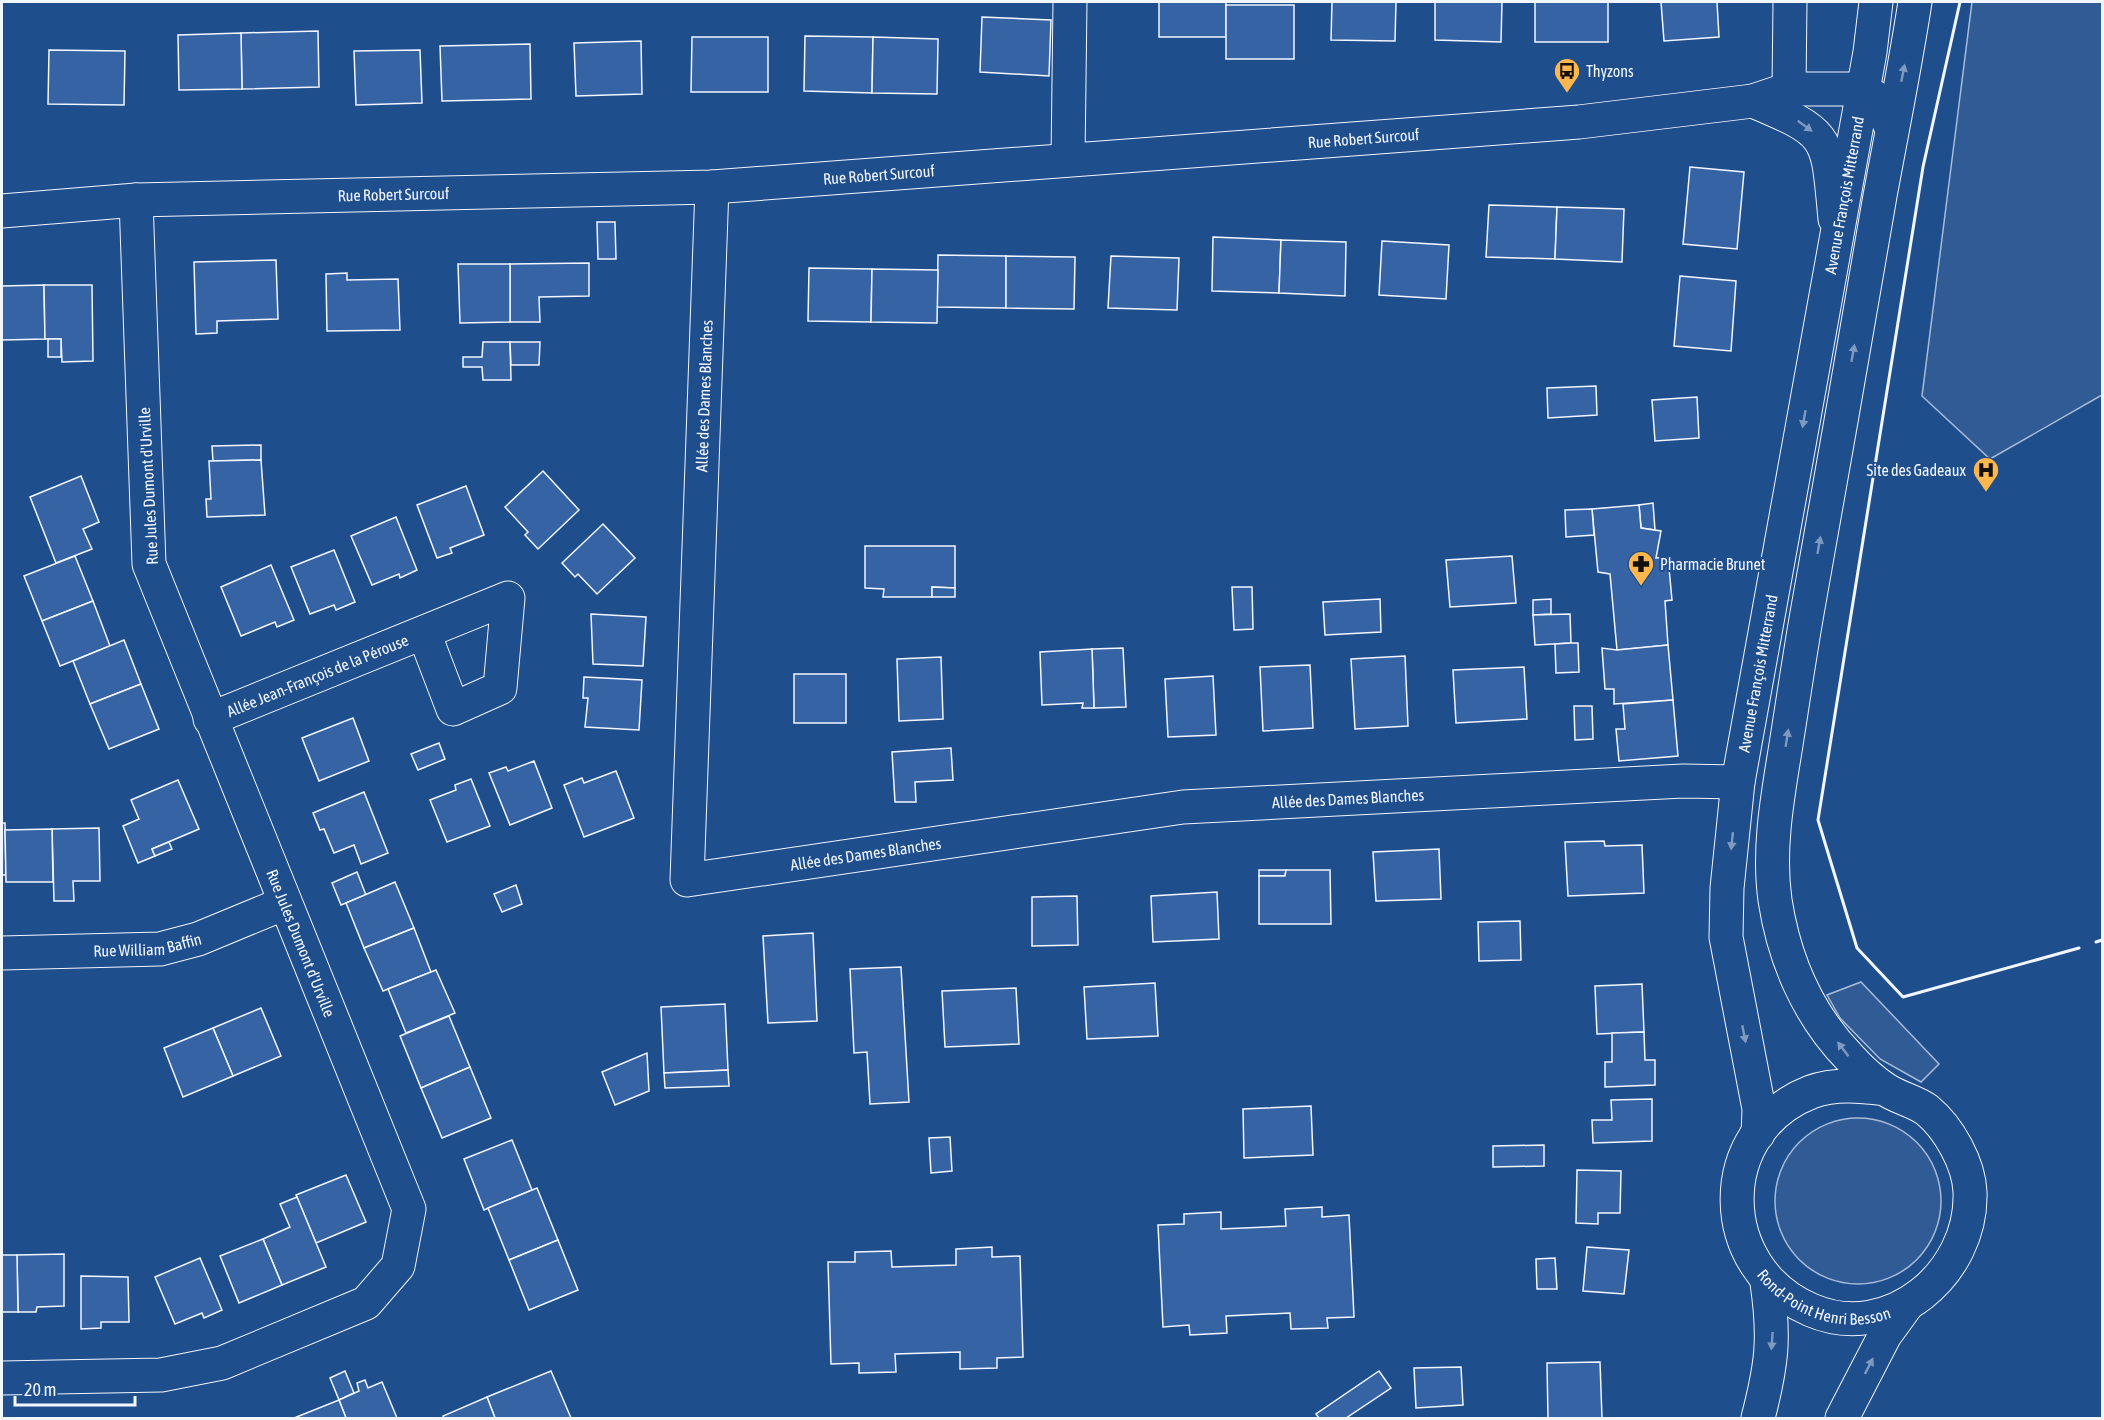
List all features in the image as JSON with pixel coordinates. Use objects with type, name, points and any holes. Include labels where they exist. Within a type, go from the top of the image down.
[{"type":"street","points":[[1068,159],[1070,2]]},
{"type":"street","points":[[1788,89],[1790,2]]},
{"type":"street","name":"Avenue François Mitterrand","points":[[1758,1134],[1759,1109],[1726,937],[1727,888],[1738,783],[1863,89],[1876,2]]},
{"type":"street","points":[[1886,1089],[1849,1058],[1802,994],[1784,944],[1775,900],[1771,859],[1778,795],[1801,650],[1915,2]]},
{"type":"street","name":"Rue Robert Surcouf","points":[[2,211],[136,200],[712,187],[1579,122],[1753,101],[1788,89],[1863,89]]},
{"type":"street","points":[[1863,89],[1879,100],[1892,130]]},
{"type":"street","points":[[1753,101],[1805,124],[1825,147],[1830,159],[1836,237]]},
{"type":"street","name":"Allée des Dames Blanches","points":[[712,187],[687,880],[1184,807],[1683,781],[1738,783]]},
{"type":"street","name":"Rue Jules Dumont d'Urville","points":[[2,1378],[161,1376],[222,1363],[366,1303],[398,1266],[409,1209],[149,564],[136,200]]},
{"type":"street","name":"Allée Jean-François de la Pérouse","points":[[210,719],[424,633]]},
{"type":"street","name":"Rue William Baffin","points":[[2,953],[160,949],[198,939],[285,903]]},
{"type":"street","name":"Rond-Point Henri Besson","points":[[1849,1085],[1886,1089],[1926,1108],[1940,1124],[1959,1154],[1970,1190],[1963,1239],[1952,1263],[1925,1293],[1906,1305],[1883,1314],[1851,1318],[1813,1311],[1767,1282],[1755,1266],[1740,1234],[1736,1199],[1742,1165],[1758,1134],[1782,1108],[1813,1091],[1849,1085]]},
{"type":"street","points":[[1758,1419],[1770,1372],[1773,1337],[1767,1282]]},
{"type":"street","points":[[1842,1419],[1885,1335],[1906,1305]]},
{"type":"shaded area","points":[[1972,2],[2102,2],[2102,395],[1990,459],[1922,396]]},
{"type":"shaded area","points":[[1861,982],[1939,1064],[1921,1082],[1880,1059],[1840,1018],[1827,995]]},
{"type":"shaded area","points":[[1858,1118],[1874,1119],[1890,1124],[1917,1142],[1935,1169],[1940,1185],[1940,1217],[1935,1233],[1917,1260],[1890,1278],[1874,1283],[1858,1284],[1842,1283],[1826,1278],[1799,1260],[1781,1233],[1776,1217],[1775,1201],[1776,1185],[1781,1169],[1799,1142],[1826,1124],[1842,1119]]},
{"type":"building","points":[[1159,2],[1226,2],[1226,37],[1159,37]]},
{"type":"building","points":[[1332,2],[1396,2],[1395,41],[1331,40]]},
{"type":"building","points":[[1435,2],[1502,2],[1501,42],[1435,40]]},
{"type":"building","points":[[1535,2],[1608,2],[1608,42],[1535,42]]},
{"type":"building","points":[[1661,2],[1717,2],[1719,37],[1664,41]]},
{"type":"building","points":[[1226,5],[1294,5],[1294,59],[1226,59]]},
{"type":"building","points":[[982,17],[1051,20],[1049,76],[980,72]]},
{"type":"building","points":[[318,31],[319,87],[242,89],[241,33]]},
{"type":"building","points":[[241,33],[242,89],[179,90],[178,35]]},
{"type":"building","points":[[805,36],[873,37],[872,93],[804,91]]},
{"type":"building","points":[[692,37],[768,37],[768,92],[691,92]]},
{"type":"building","points":[[873,37],[938,39],[937,94],[872,93]]},
{"type":"building","points":[[641,41],[642,94],[576,96],[574,43]]},
{"type":"building","points":[[530,44],[531,99],[442,101],[440,46]]},
{"type":"building","points":[[49,50],[125,51],[124,105],[48,104]]},
{"type":"building","points":[[420,50],[422,103],[356,105],[354,51]]},
{"type":"building","points":[[1690,167],[1744,172],[1737,249],[1683,244]]},
{"type":"building","points":[[1489,205],[1557,207],[1555,259],[1486,257]]},
{"type":"building","points":[[1557,207],[1624,209],[1622,262],[1555,259]]},
{"type":"building","points":[[597,222],[615,222],[616,259],[598,259]]},
{"type":"building","points":[[1213,237],[1281,240],[1279,293],[1212,291]]},
{"type":"building","points":[[1281,240],[1346,242],[1345,296],[1279,293]]},
{"type":"building","points":[[1382,241],[1449,245],[1446,299],[1379,295]]},
{"type":"building","points":[[938,255],[1006,256],[1006,308],[937,307]]},
{"type":"building","points":[[1006,256],[1075,257],[1074,309],[1006,308]]},
{"type":"building","points":[[1111,256],[1179,258],[1177,310],[1108,308]]},
{"type":"building","points":[[276,260],[278,319],[217,321],[217,333],[196,334],[194,262]]},
{"type":"building","points":[[589,263],[589,296],[539,297],[540,322],[510,322],[510,264]]},
{"type":"building","points":[[458,264],[510,264],[510,322],[460,323]]},
{"type":"building","points":[[809,268],[872,269],[871,322],[808,321]]},
{"type":"building","points":[[872,269],[938,270],[937,323],[871,322]]},
{"type":"building","points":[[347,273],[347,280],[398,279],[400,330],[327,331],[326,274]]},
{"type":"building","points":[[1680,276],[1736,281],[1731,351],[1674,346]]},
{"type":"building","points":[[44,285],[45,339],[2,340],[2,286]]},
{"type":"building","points":[[44,285],[92,285],[93,361],[62,362],[61,339],[45,339]]},
{"type":"building","points":[[48,339],[61,339],[61,357],[48,357]]},
{"type":"building","points":[[483,342],[510,342],[511,380],[483,380],[482,367],[463,367],[463,357],[482,357]]},
{"type":"building","points":[[510,342],[540,342],[539,365],[511,365]]},
{"type":"building","points":[[1596,386],[1597,415],[1548,418],[1547,388]]},
{"type":"building","points":[[1697,397],[1699,438],[1655,441],[1652,400]]},
{"type":"building","points":[[261,445],[261,460],[213,461],[212,446]]},
{"type":"building","points":[[261,460],[265,515],[207,517],[206,499],[211,499],[209,461]]},
{"type":"building","points":[[543,471],[579,510],[538,549],[525,535],[528,532],[505,507]]},
{"type":"building","points":[[81,476],[99,522],[83,529],[92,549],[56,563],[30,497]]},
{"type":"building","points":[[466,486],[484,535],[450,548],[452,553],[437,558],[417,505]]},
{"type":"building","points":[[1653,503],[1655,530],[1641,528],[1639,505]]},
{"type":"building","name":"Pharmacie Brunet","points":[[1639,505],[1641,528],[1661,531],[1656,558],[1668,557],[1672,600],[1665,601],[1668,645],[1617,650],[1610,574],[1598,572],[1592,509]]},
{"type":"building","points":[[1592,509],[1594,535],[1566,537],[1565,510]]},
{"type":"building","points":[[396,517],[417,570],[400,578],[399,574],[372,585],[351,536]]},
{"type":"building","points":[[603,524],[635,558],[597,594],[578,574],[575,577],[562,563]]},
{"type":"building","points":[[865,546],[955,546],[955,588],[932,587],[932,597],[883,597],[884,589],[865,588]]},
{"type":"building","points":[[334,550],[355,602],[336,610],[334,605],[310,614],[291,567]]},
{"type":"building","points":[[75,556],[93,601],[42,621],[24,576]]},
{"type":"building","points":[[1512,556],[1516,603],[1450,607],[1446,560]]},
{"type":"building","points":[[271,565],[294,620],[277,627],[275,622],[241,636],[221,587]]},
{"type":"building","points":[[932,587],[955,588],[955,597],[932,597]]},
{"type":"building","points":[[1232,587],[1252,587],[1253,629],[1234,630]]},
{"type":"building","points":[[1380,599],[1381,632],[1325,635],[1323,602]]},
{"type":"building","points":[[1551,599],[1551,614],[1533,615],[1533,600]]},
{"type":"building","points":[[93,601],[110,646],[60,666],[42,621]]},
{"type":"building","points":[[591,614],[646,617],[643,666],[593,664]]},
{"type":"building","points":[[1570,614],[1571,643],[1535,645],[1533,615]]},
{"type":"building","points":[[124,640],[141,684],[90,704],[73,661]]},
{"type":"building","points":[[1578,643],[1579,672],[1556,673],[1555,644]]},
{"type":"building","points":[[1668,645],[1673,700],[1614,704],[1614,689],[1605,689],[1602,648],[1617,650]]},
{"type":"building","points":[[1123,648],[1126,707],[1094,708],[1092,649]]},
{"type":"building","points":[[1092,649],[1094,708],[1082,708],[1083,703],[1042,705],[1040,652]]},
{"type":"building","points":[[1405,656],[1408,726],[1355,729],[1351,659]]},
{"type":"building","points":[[941,657],[943,719],[899,721],[897,659]]},
{"type":"building","points":[[1310,665],[1313,728],[1263,731],[1260,667]]},
{"type":"building","points":[[1524,667],[1527,719],[1456,723],[1453,670]]},
{"type":"building","points":[[794,674],[846,674],[846,723],[794,723]]},
{"type":"building","points":[[1213,676],[1216,735],[1168,737],[1165,679]]},
{"type":"building","points":[[584,677],[642,680],[639,730],[585,727],[588,698],[583,698]]},
{"type":"building","points":[[141,684],[159,729],[109,749],[90,704]]},
{"type":"building","points":[[1673,700],[1678,756],[1619,761],[1616,729],[1625,729],[1623,704]]},
{"type":"building","points":[[1574,706],[1592,706],[1593,739],[1575,740]]},
{"type":"building","points":[[353,718],[369,761],[319,781],[302,738]]},
{"type":"building","points":[[439,743],[445,759],[418,770],[411,754]]},
{"type":"building","points":[[951,748],[953,780],[915,782],[916,802],[895,802],[892,752]]},
{"type":"building","points":[[534,761],[552,808],[510,825],[489,773],[506,767],[508,771]]},
{"type":"building","points":[[616,771],[634,818],[584,837],[564,785],[582,778],[584,783]]},
{"type":"building","points":[[471,779],[490,826],[447,842],[430,800],[456,790],[455,785]]},
{"type":"building","points":[[178,780],[199,829],[152,849],[155,856],[138,863],[123,826],[139,819],[131,800]]},
{"type":"building","points":[[364,792],[388,853],[361,864],[354,845],[334,853],[324,829],[320,830],[313,813]]},
{"type":"building","points":[[2,823],[5,823],[6,875],[2,875]]},
{"type":"building","points":[[99,828],[100,881],[73,881],[74,901],[54,901],[52,829]]},
{"type":"building","points":[[52,829],[53,882],[6,882],[5,830]]},
{"type":"building","points":[[1604,841],[1605,846],[1642,845],[1644,893],[1568,896],[1565,842]]},
{"type":"building","points":[[169,842],[172,849],[155,856],[152,849]]},
{"type":"building","points":[[1439,849],[1441,899],[1376,901],[1373,852]]},
{"type":"building","points":[[1259,870],[1286,870],[1285,876],[1259,876]]},
{"type":"building","points":[[1286,870],[1330,870],[1331,924],[1259,924],[1259,876],[1285,876]]},
{"type":"building","points":[[357,872],[366,895],[341,905],[332,883]]},
{"type":"building","points":[[395,882],[414,928],[364,948],[346,903]]},
{"type":"building","points":[[516,885],[522,904],[502,912],[494,894]]},
{"type":"building","points":[[1217,892],[1219,939],[1153,942],[1151,896]]},
{"type":"building","points":[[1077,896],[1078,945],[1032,946],[1032,897]]},
{"type":"building","points":[[1520,921],[1521,960],[1479,961],[1478,922]]},
{"type":"building","points":[[414,928],[431,972],[383,991],[364,948]]},
{"type":"building","points":[[813,933],[817,1021],[768,1023],[763,936]]},
{"type":"building","points":[[901,967],[909,1102],[870,1104],[867,1052],[854,1053],[850,969]]},
{"type":"building","points":[[436,970],[455,1013],[406,1033],[388,989]]},
{"type":"building","points":[[1155,983],[1158,1036],[1087,1039],[1084,987]]},
{"type":"building","points":[[1642,984],[1644,1032],[1597,1034],[1595,986]]},
{"type":"building","points":[[1016,988],[1019,1044],[945,1047],[942,991]]},
{"type":"building","points":[[725,1004],[728,1070],[664,1073],[661,1007]]},
{"type":"building","points":[[261,1008],[281,1056],[233,1076],[213,1028]]},
{"type":"building","points":[[449,1016],[470,1067],[421,1088],[400,1036]]},
{"type":"building","points":[[213,1028],[233,1076],[183,1097],[164,1048]]},
{"type":"building","points":[[1644,1032],[1645,1060],[1655,1060],[1655,1085],[1605,1087],[1605,1062],[1612,1062],[1612,1033]]},
{"type":"building","points":[[647,1053],[649,1091],[615,1105],[602,1072]]},
{"type":"building","points":[[470,1067],[491,1118],[442,1138],[421,1088]]},
{"type":"building","points":[[728,1070],[729,1086],[665,1088],[664,1073]]},
{"type":"building","points":[[1652,1099],[1652,1141],[1593,1143],[1592,1120],[1612,1120],[1611,1100]]},
{"type":"building","points":[[1311,1106],[1313,1155],[1244,1158],[1243,1109]]},
{"type":"building","points":[[950,1137],[952,1171],[931,1173],[929,1138]]},
{"type":"building","points":[[512,1140],[532,1190],[484,1210],[464,1159]]},
{"type":"building","points":[[1544,1145],[1544,1166],[1493,1167],[1493,1146]]},
{"type":"building","points":[[1577,1170],[1621,1171],[1620,1213],[1598,1213],[1598,1224],[1576,1223]]},
{"type":"building","points":[[346,1175],[366,1222],[316,1243],[296,1195]]},
{"type":"building","points":[[537,1188],[558,1240],[509,1260],[488,1208]]},
{"type":"building","points":[[297,1197],[326,1267],[282,1285],[263,1239],[290,1227],[280,1204]]},
{"type":"building","points":[[1322,1207],[1322,1217],[1349,1215],[1354,1317],[1327,1318],[1328,1328],[1291,1329],[1290,1313],[1226,1316],[1227,1333],[1190,1335],[1189,1325],[1163,1327],[1158,1225],[1184,1224],[1184,1214],[1221,1212],[1221,1229],[1286,1226],[1285,1209]]},
{"type":"building","points":[[263,1239],[282,1285],[239,1303],[220,1256]]},
{"type":"building","points":[[558,1240],[578,1290],[529,1310],[509,1260]]},
{"type":"building","points":[[992,1247],[992,1257],[1020,1256],[1023,1357],[997,1358],[997,1368],[960,1369],[960,1352],[895,1354],[896,1372],[859,1373],[859,1363],[831,1364],[828,1262],[855,1262],[855,1252],[891,1251],[892,1267],[956,1265],[956,1249]]},
{"type":"building","points":[[1587,1247],[1629,1250],[1624,1294],[1583,1291]]},
{"type":"building","points":[[64,1254],[64,1306],[37,1307],[36,1312],[18,1312],[17,1255]]},
{"type":"building","points":[[2,1255],[17,1255],[18,1312],[2,1312]]},
{"type":"building","points":[[200,1258],[222,1310],[204,1318],[202,1313],[175,1324],[155,1277]]},
{"type":"building","points":[[1555,1258],[1557,1289],[1537,1289],[1536,1259]]},
{"type":"building","points":[[81,1276],[128,1277],[129,1322],[101,1322],[101,1328],[81,1329]]},
{"type":"building","points":[[1600,1362],[1602,1418],[1548,1418],[1547,1363]]},
{"type":"building","points":[[1461,1367],[1463,1405],[1416,1408],[1414,1368]]},
{"type":"building","points":[[345,1371],[354,1393],[339,1400],[330,1378]]},
{"type":"building","points":[[551,1371],[571,1418],[495,1418],[487,1397]]},
{"type":"building","points":[[1379,1371],[1391,1388],[1346,1418],[1319,1418],[1316,1414]]},
{"type":"building","points":[[365,1380],[368,1388],[382,1382],[397,1418],[346,1418],[339,1400],[359,1391],[357,1383]]},
{"type":"building","points":[[487,1397],[495,1418],[444,1418],[443,1416]]},
{"type":"building","points":[[339,1400],[346,1418],[294,1418]]},
{"type":"wall","points":[[1960,2],[1923,167],[1818,820],[1857,948],[1903,997],[2079,948]]},
{"type":"wall","points":[[2096,942],[2102,940]]},
{"type":"place","name":"Thyzons","points":[[1567,94]]},
{"type":"place","name":"Site des Gadeaux","points":[[1986,493]]},
{"type":"place","name":"Pharmacie Brunet","points":[[1641,587]]}]
